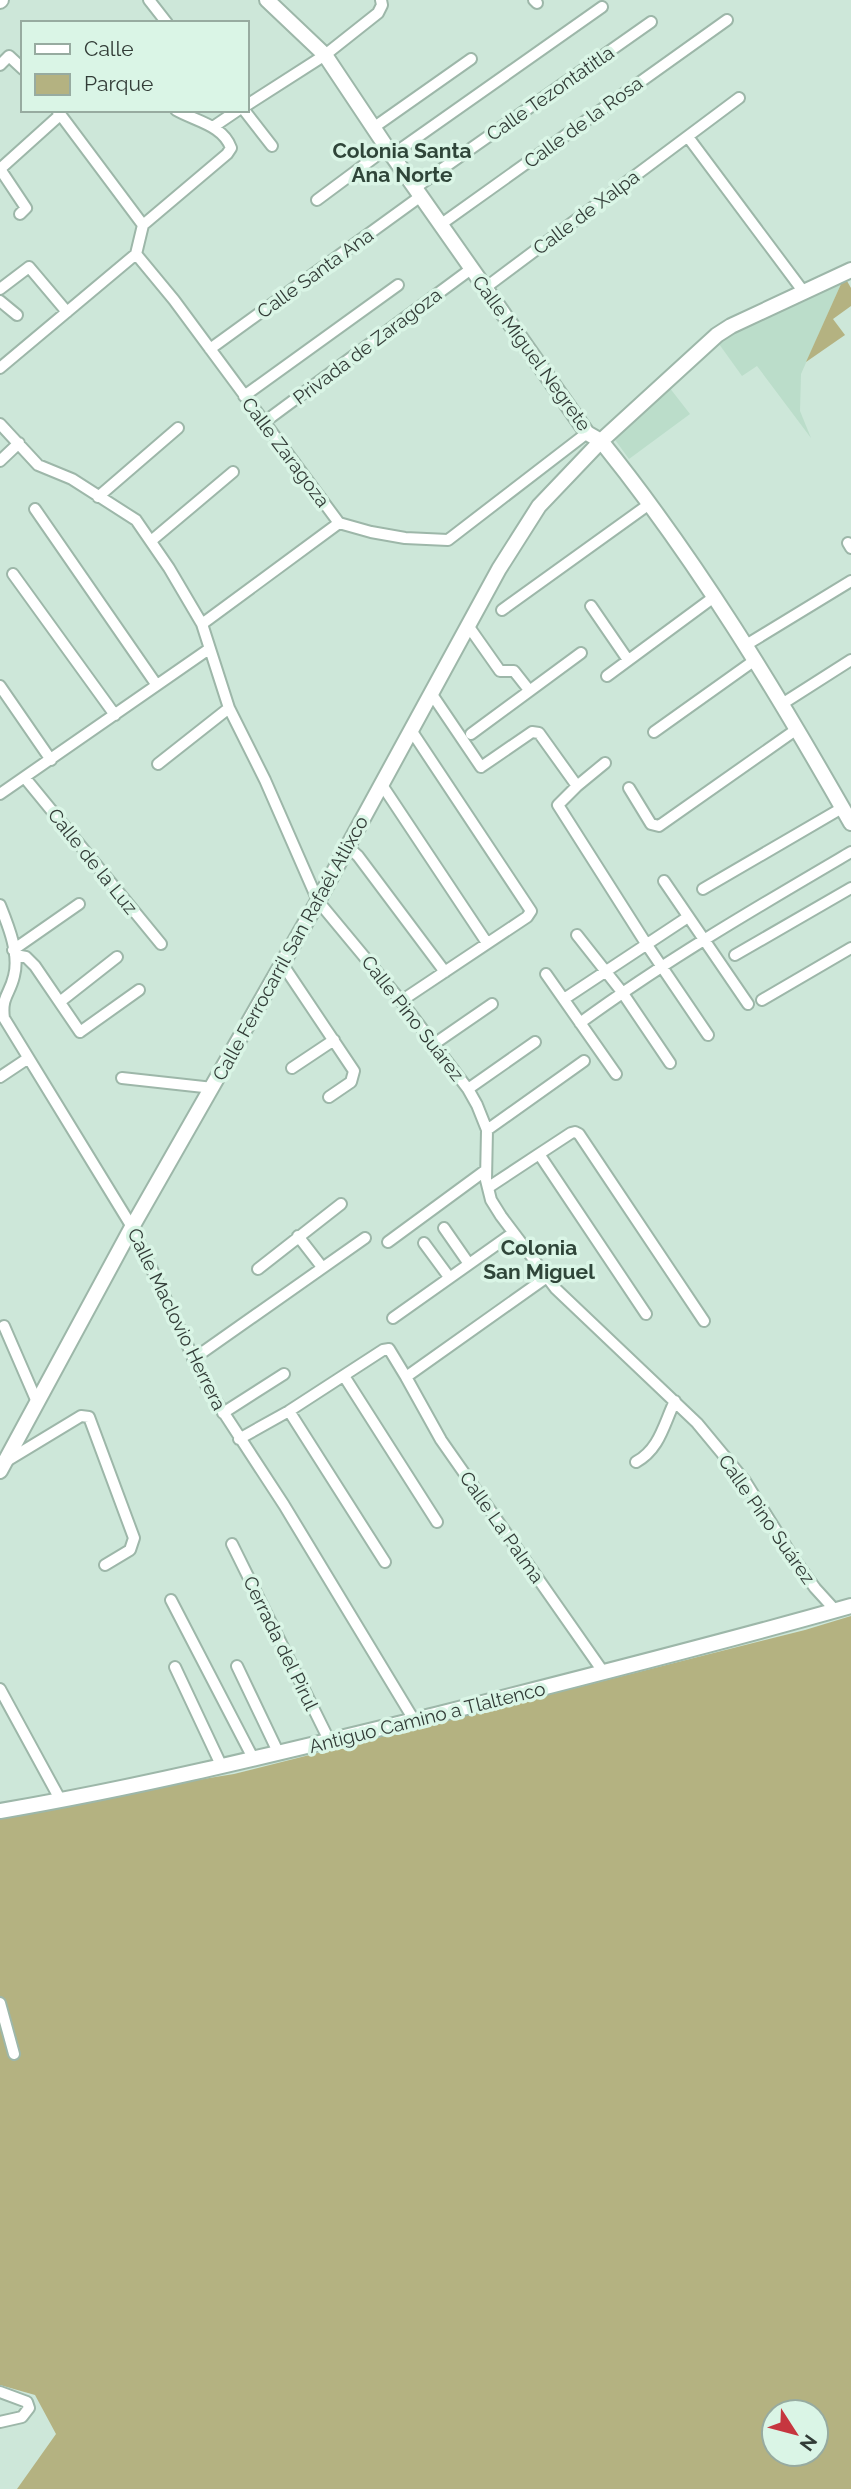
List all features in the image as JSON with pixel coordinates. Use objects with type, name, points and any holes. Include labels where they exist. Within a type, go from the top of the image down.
[{"type":"street","points":[[149,0],[165,21]]},
{"type":"street","name":"Calle Miguel Negrete","points":[[267,0],[325,55],[440,225],[587,433],[601,441],[714,597],[782,704],[851,823]]},
{"type":"street","points":[[248,104],[325,55],[378,13],[383,5],[381,0]]},
{"type":"street","points":[[317,200],[602,7]]},
{"type":"street","name":"Calle de la Rosa","points":[[440,225],[727,20]]},
{"type":"street","name":"Calle Tezontatitla","points":[[418,192],[651,22]]},
{"type":"street","points":[[0,65],[9,56],[21,67]]},
{"type":"street","points":[[373,128],[471,60]]},
{"type":"street","name":"Calle de Xalpa","points":[[485,288],[739,98]]},
{"type":"street","points":[[0,368],[136,254],[143,225],[227,154],[231,148],[229,143],[213,127],[180,112]]},
{"type":"street","points":[[213,127],[233,112]]},
{"type":"street","points":[[246,112],[272,146]]},
{"type":"street","points":[[20,214],[26,208],[0,169],[59,113],[143,225]]},
{"type":"street","points":[[688,137],[803,291]]},
{"type":"street","name":"Calle Santa Ana","points":[[210,349],[418,192]]},
{"type":"street","name":"Calle Zaragoza","points":[[136,254],[339,523],[405,538],[448,540],[587,433]]},
{"type":"street","points":[[0,289],[29,267],[67,312]]},
{"type":"street","name":"Privada de Zaragoza","points":[[263,423],[471,269]]},
{"type":"street","name":"Calle Ferrocarril San Rafaél Atlixco","points":[[2,1466],[132,1227],[283,965],[499,569],[539,506],[601,441],[728,328],[851,270]]},
{"type":"street","points":[[244,396],[398,285]]},
{"type":"street","points":[[0,301],[17,315]]},
{"type":"street","name":"Calle Pino Suárez","points":[[0,424],[38,465],[72,479],[136,520],[202,624],[229,709],[265,780],[318,901],[401,1001],[468,1089],[487,1130],[486,1170],[492,1200],[513,1233],[556,1289],[697,1423],[745,1481],[792,1556],[835,1611]]},
{"type":"street","points":[[98,497],[178,428]]},
{"type":"street","points":[[0,461],[19,443]]},
{"type":"street","points":[[150,541],[233,472]]},
{"type":"street","points":[[502,610],[648,505]]},
{"type":"street","points":[[35,509],[156,684]]},
{"type":"street","points":[[202,624],[339,523]]},
{"type":"street","points":[[13,574],[115,715]]},
{"type":"street","points":[[746,645],[851,581]]},
{"type":"street","points":[[607,676],[714,597]]},
{"type":"street","points":[[591,606],[628,660]]},
{"type":"street","points":[[469,626],[500,671],[514,671],[529,690]]},
{"type":"street","points":[[0,794],[209,649]]},
{"type":"street","points":[[471,734],[581,653]]},
{"type":"street","points":[[654,732],[755,660]]},
{"type":"street","points":[[782,704],[851,660]]},
{"type":"street","points":[[0,686],[51,760]]},
{"type":"street","points":[[431,693],[475,762],[481,766],[532,732],[539,733],[577,786]]},
{"type":"street","points":[[159,764],[229,709]]},
{"type":"street","points":[[629,788],[650,824],[659,826],[797,729]]},
{"type":"street","points":[[401,1001],[527,917],[531,911],[411,730]]},
{"type":"street","points":[[605,764],[558,805],[708,1035]]},
{"type":"street","name":"Calle de la Luz","points":[[25,778],[161,944]]},
{"type":"street","points":[[382,785],[487,943]]},
{"type":"street","points":[[703,889],[842,808]]},
{"type":"street","points":[[348,846],[445,972]]},
{"type":"street","points":[[580,1023],[622,992],[704,939],[851,852]]},
{"type":"street","points":[[664,881],[748,1004]]},
{"type":"street","points":[[735,954],[851,888]]},
{"type":"street","points":[[14,952],[79,904]]},
{"type":"street","name":"Calle Maclovio Herrera","points":[[0,905],[14,952],[14,979],[2,1005],[4,1018],[132,1227],[193,1359],[223,1413],[284,1505],[414,1720]]},
{"type":"street","points":[[564,999],[688,917]]},
{"type":"street","points":[[578,935],[622,992],[670,1063]]},
{"type":"street","points":[[762,1000],[851,948]]},
{"type":"street","points":[[14,952],[26,957],[35,966],[80,1031],[138,990]]},
{"type":"street","points":[[61,1001],[117,957]]},
{"type":"street","points":[[283,965],[354,1071],[351,1082],[329,1097]]},
{"type":"street","points":[[546,974],[616,1074]]},
{"type":"street","points":[[434,1045],[492,1004]]},
{"type":"street","points":[[292,1068],[334,1040]]},
{"type":"street","points":[[468,1089],[535,1042]]},
{"type":"street","points":[[0,1077],[27,1059]]},
{"type":"street","points":[[487,1130],[584,1061]]},
{"type":"street","points":[[122,1079],[213,1087]]},
{"type":"street","points":[[489,1187],[570,1133],[579,1134],[704,1321]]},
{"type":"street","points":[[539,1154],[646,1314]]},
{"type":"street","points":[[388,1242],[486,1170]]},
{"type":"street","points":[[258,1269],[341,1204]]},
{"type":"street","points":[[443,1228],[469,1264]]},
{"type":"street","points":[[393,1318],[513,1233]]},
{"type":"street","points":[[298,1236],[322,1267]]},
{"type":"street","points":[[193,1359],[365,1238]]},
{"type":"street","points":[[424,1243],[449,1278]]},
{"type":"street","points":[[406,1377],[547,1277]]},
{"type":"street","points":[[4,1326],[37,1402]]},
{"type":"street","name":"Calle La Palma","points":[[344,1377],[383,1350],[389,1349],[441,1440],[604,1673]]},
{"type":"street","points":[[223,1413],[284,1374]]},
{"type":"street","points":[[239,1439],[344,1377],[438,1522]]},
{"type":"street","points":[[636,1462],[646,1457],[655,1446],[675,1401]]},
{"type":"street","points":[[289,1411],[385,1562]]},
{"type":"street","points":[[2,1466],[81,1416],[87,1415],[134,1538],[130,1550],[105,1565]]},
{"type":"street","name":"Cerrada del Pirul","points":[[232,1544],[330,1742]]},
{"type":"street","points":[[171,1600],[254,1760]]},
{"type":"street","name":"Antiguo Camino a Tlaltenco","points":[[0,1811],[61,1801],[330,1742],[604,1673],[851,1606]]},
{"type":"street","points":[[236,1666],[279,1754]]},
{"type":"street","points":[[175,1667],[222,1767]]},
{"type":"street","points":[[0,1689],[61,1801]]},
{"type":"street","points":[[0,2003],[14,2054]]},
{"type":"street","points":[[0,2392],[20,2398],[27,2402],[29,2408],[22,2417],[0,2422]]},
{"type":"shaded area","points":[[841,284],[801,374],[800,411],[811,438],[757,366],[742,376],[719,344],[733,331]]},
{"type":"shaded area","points":[[669,387],[690,414],[629,459],[613,437]]},
{"type":"green space","points":[[847,281],[851,288],[851,306],[833,319],[845,335],[806,362],[841,284]]},
{"type":"green space","points":[[851,1616],[851,2489],[17,2489],[56,2434],[35,2395],[0,2385],[0,1812],[234,1774],[805,1630]]},
{"type":"district","name":"Colonia Santa Ana Norte","points":[[402,162]]},
{"type":"district","name":"Colonia San Miguel","points":[[539,1259]]}]
